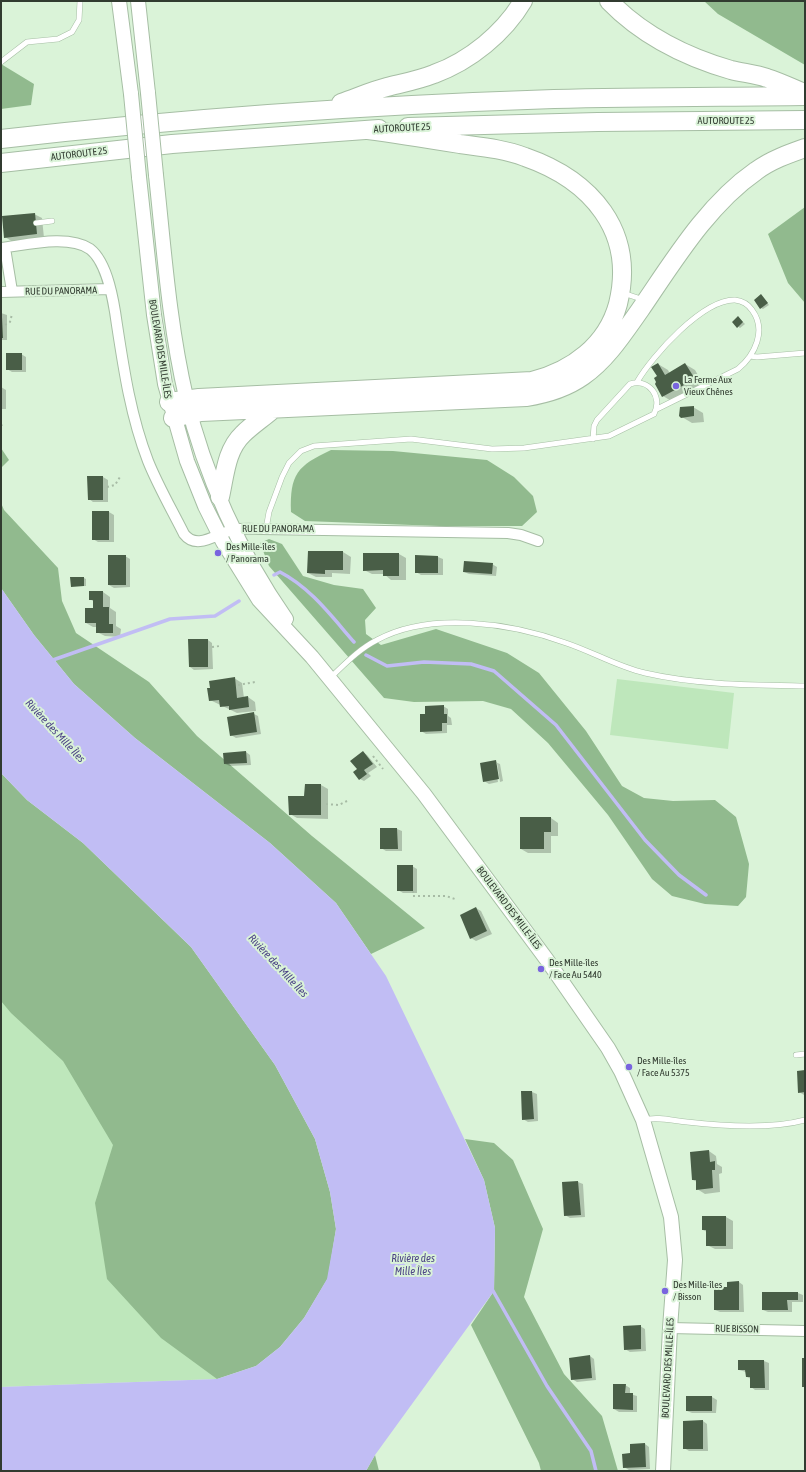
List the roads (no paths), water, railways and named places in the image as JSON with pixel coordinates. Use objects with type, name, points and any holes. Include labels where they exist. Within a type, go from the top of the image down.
[{"type":"highway","points":[[321,110],[386,87],[429,76],[448,68],[496,35],[511,18],[522,1]]},
{"type":"highway","points":[[609,1],[634,24],[669,45],[711,63],[731,70],[766,77],[805,93]]},
{"type":"highway","points":[[1,138],[144,124],[321,110],[553,100],[805,96]]},
{"type":"highway","name":"AUTOROUTE 25","points":[[1,163],[172,144],[368,130],[598,122],[805,120]]},
{"type":"highway","points":[[180,408],[532,381],[558,373],[570,367],[591,350],[599,341],[611,321],[620,293],[623,274],[621,255],[611,224],[601,208],[588,193],[561,173],[525,156],[494,148],[368,130]]},
{"type":"highway","points":[[180,408],[272,410],[518,398],[545,394],[574,382],[599,363],[621,336],[705,220],[735,187],[765,165],[805,148]]},
{"type":"highway","points":[[220,497],[227,462],[233,448],[243,434],[272,410]]},
{"type":"street","name":"BOULEVARD DES MILLE-ÎLES","points":[[120,1],[157,342],[180,408],[234,530],[268,592],[312,657]]},
{"type":"street","name":"BOULEVARD DES MILLE-ÎLES","points":[[138,1],[175,341],[180,408],[197,488],[219,535],[259,600],[312,657],[424,794],[579,1004],[618,1064],[643,1120],[671,1217],[675,1260],[663,1471]]},
{"type":"street","name":"RUE DU PANORAMA","points":[[12,291],[3,248],[63,241],[86,246],[96,256],[104,269],[110,290],[129,397],[144,450],[151,469],[187,538],[190,540],[201,542],[234,530],[266,529],[508,533],[521,535],[538,541]]},
{"type":"street","name":"RUE DU PANORAMA","points":[[1,292],[110,290]]},
{"type":"street","name":"RUE BISSON","points":[[670,1328],[805,1331]]},
{"type":"lane","points":[[1,62],[27,42],[58,39],[72,32],[79,20],[80,1]]},
{"type":"lane","points":[[36,223],[52,221]]},
{"type":"lane","points":[[620,293],[638,297],[646,301]]},
{"type":"lane","points":[[637,382],[646,367],[680,330],[701,314],[724,302],[743,301],[749,305],[759,320],[758,337],[750,356],[738,369],[657,409]]},
{"type":"lane","points":[[750,356],[758,357],[805,353]]},
{"type":"lane","points":[[266,529],[269,512],[289,463],[301,451],[314,446],[411,440],[492,449],[524,448],[593,439],[609,436],[624,430],[654,414],[658,403],[652,391],[644,383],[637,382],[630,384],[597,420],[594,426],[593,439]]},
{"type":"lane","points":[[330,679],[368,645],[395,632],[418,626],[460,624],[492,626],[538,634],[567,643],[627,668],[655,675],[728,683],[805,686]]},
{"type":"lane","points":[[796,1055],[805,1054]]},
{"type":"lane","points":[[643,1120],[652,1118],[689,1122],[757,1125],[786,1124],[805,1120]]},
{"type":"water","name":"Rivière des Mille Îles","points":[[1,588],[34,635],[74,684],[135,738],[270,843],[336,903],[386,976],[484,1180],[495,1228],[494,1291],[375,1455],[366,1471],[1,1471],[1,1387],[217,1379],[256,1366],[280,1347],[304,1318],[327,1279],[336,1229],[330,1192],[315,1139],[275,1065],[191,947],[83,843],[27,800],[1,773]]},
{"type":"waterway","points":[[274,575],[280,572],[302,586],[329,613],[354,642]]},
{"type":"waterway","points":[[50,661],[170,619],[215,616],[239,601]]},
{"type":"waterway","points":[[366,655],[387,666],[424,662],[471,664],[494,671],[556,725],[645,840],[679,875],[706,895]]},
{"type":"waterway","points":[[492,1289],[547,1386],[591,1451],[596,1471]]},
{"type":"place","name":"La Ferme Aux Vieux Chênes","points":[[676,386]]},
{"type":"place","name":"Des Mille-îles / Panorama","points":[[218,553]]},
{"type":"place","name":"Des Mille-îles / Face Au 5440","points":[[541,969]]},
{"type":"place","name":"Des Mille-îles / Face Au 5375","points":[[629,1067]]},
{"type":"place","name":"Des Mille-îles / Bisson","points":[[665,1291]]}]
